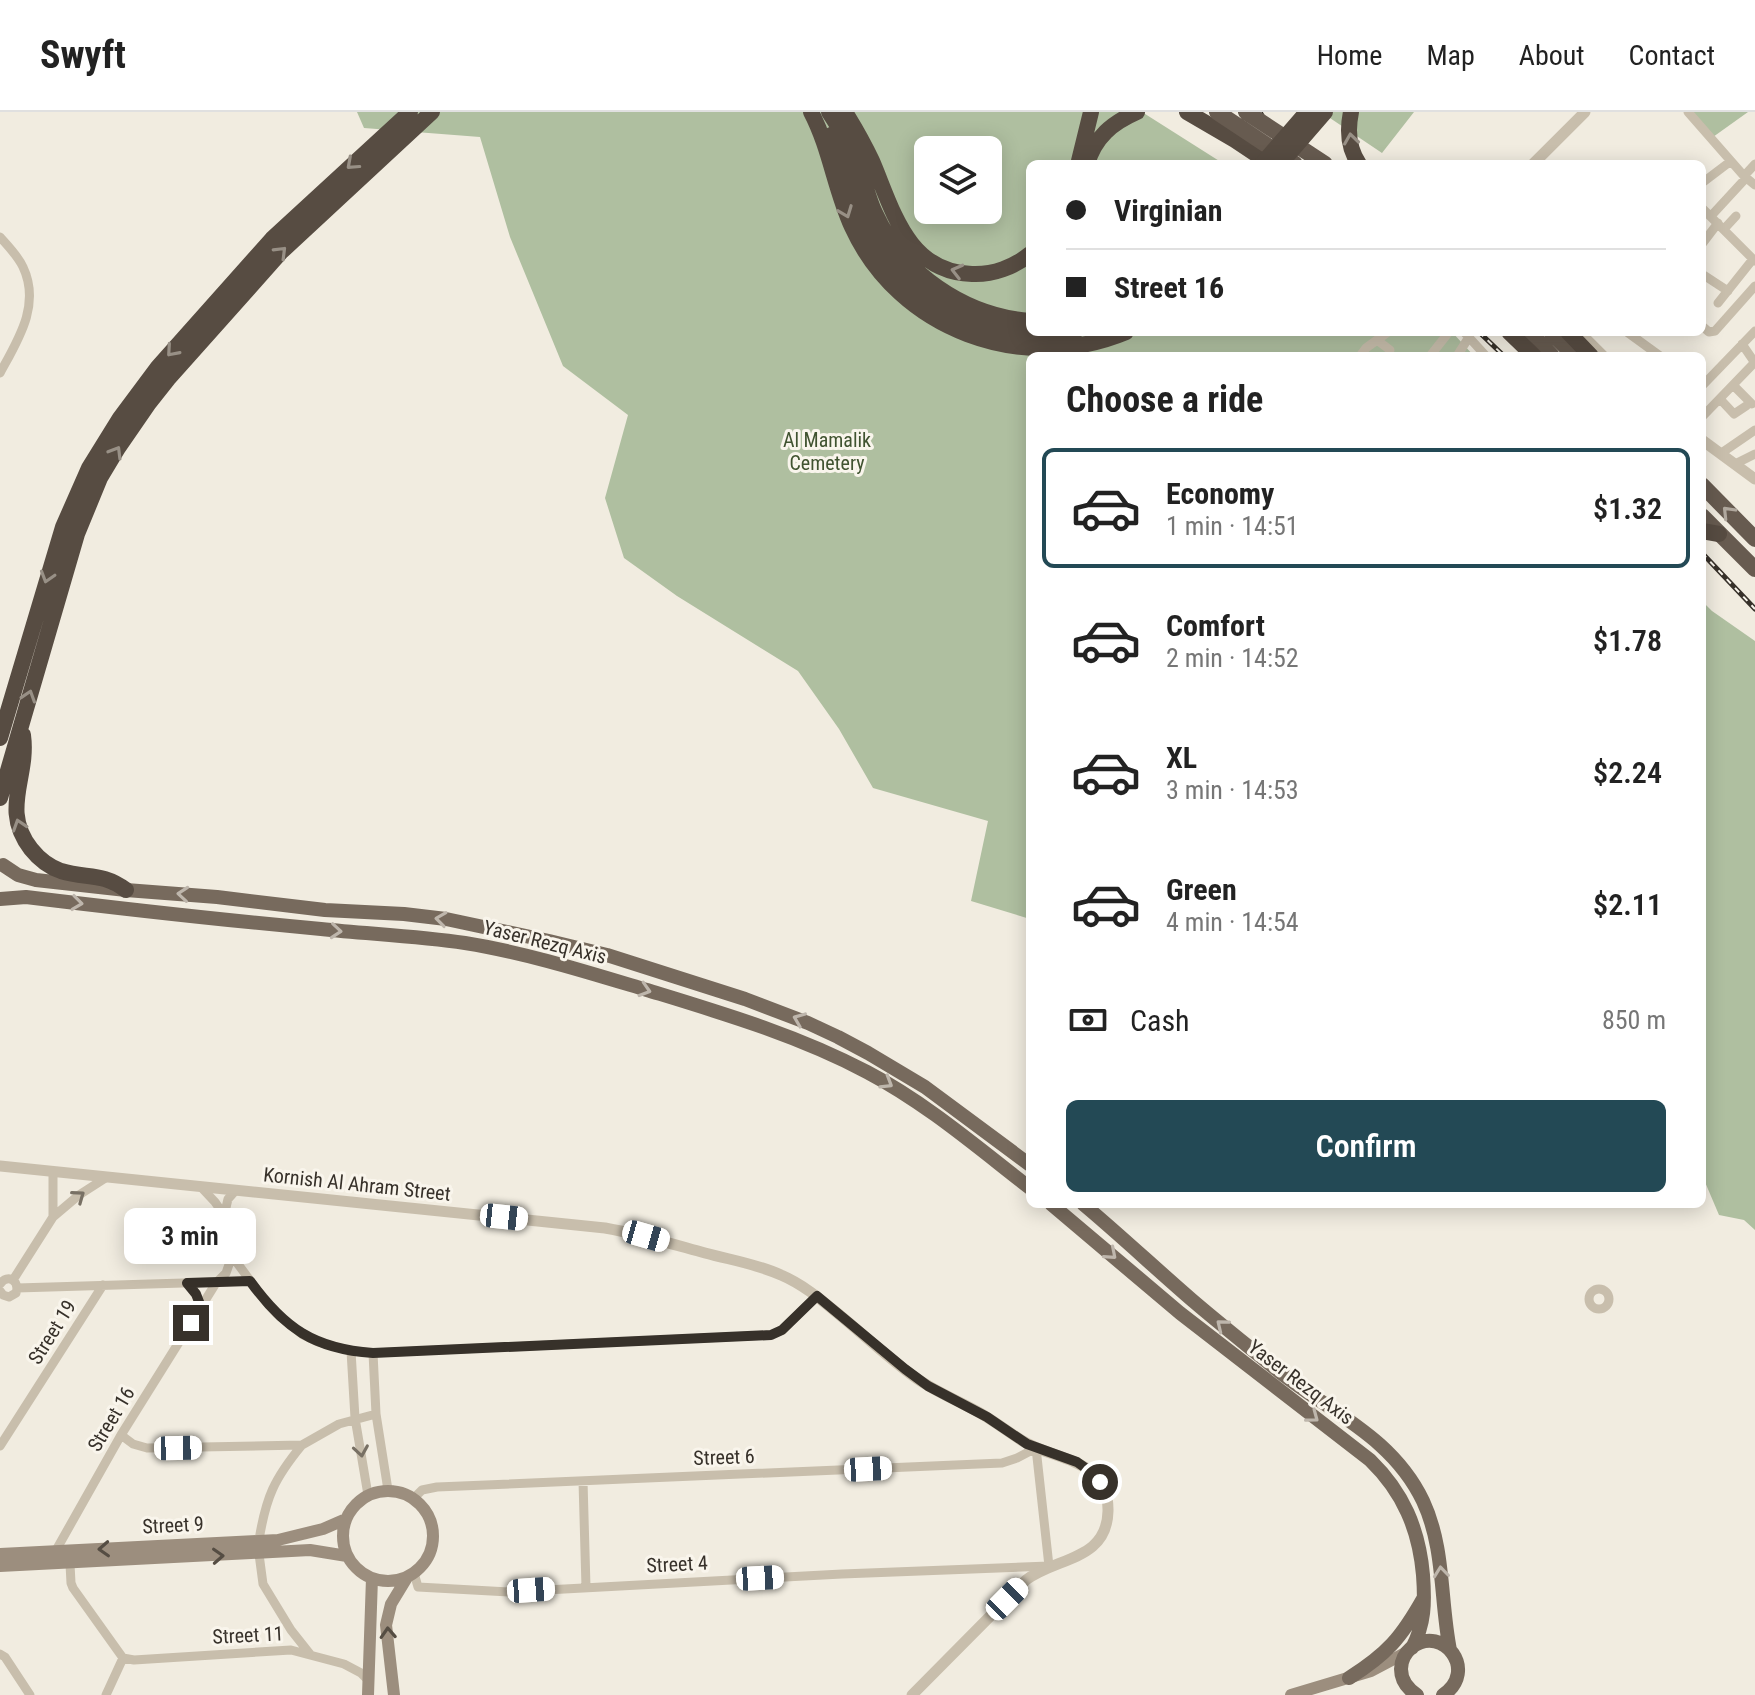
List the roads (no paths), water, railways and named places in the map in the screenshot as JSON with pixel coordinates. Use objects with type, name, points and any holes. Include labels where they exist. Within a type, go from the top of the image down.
[{"type":"highway","points":[[0,738],[63,527],[89,468],[111,431],[158,367],[252,260],[410,112]]},
{"type":"highway","points":[[0,798],[77,534],[100,478],[132,426],[177,368],[281,252],[432,112]]},
{"type":"highway","points":[[811,112],[831,136],[864,219],[885,256],[909,282],[949,310],[981,325],[1026,333]]},
{"type":"highway","points":[[811,112],[829,156],[846,213],[860,242],[886,278],[926,313],[967,335],[1022,348],[1076,347],[1115,336]]},
{"type":"highway","points":[[829,112],[855,157],[880,223],[910,264],[932,284],[969,306],[1026,320]]},
{"type":"highway","points":[[845,112],[869,156],[898,226],[925,257],[959,272],[980,274],[1009,267],[1026,256]]},
{"type":"highway","points":[[1079,160],[1091,112]]},
{"type":"highway","points":[[1088,160],[1099,139],[1110,127],[1137,112]]},
{"type":"highway","points":[[1187,112],[1265,160]]},
{"type":"highway","points":[[1217,112],[1289,160]]},
{"type":"highway","points":[[1246,112],[1319,160]]},
{"type":"highway","points":[[1265,160],[1307,112]]},
{"type":"highway","points":[[1283,160],[1325,112]]},
{"type":"highway","points":[[1351,112],[1348,135],[1357,160]]},
{"type":"highway","points":[[1513,336],[1530,352]]},
{"type":"highway","points":[[1533,336],[1548,352]]},
{"type":"highway","points":[[1555,336],[1571,352]]},
{"type":"highway","points":[[1572,336],[1587,352]]},
{"type":"highway","points":[[1706,489],[1755,539]]},
{"type":"highway","points":[[1710,532],[1755,569]]},
{"type":"highway","points":[[21,724],[23,761],[14,807],[23,838],[36,855],[51,867],[107,878],[126,890]]},
{"type":"main road","name":"Yaser Rezq Axis","points":[[2,862],[27,878],[325,910],[446,919],[607,955],[766,1007],[838,1037],[925,1087],[1026,1162]]},
{"type":"main road","points":[[0,893],[5,878],[2,862]]},
{"type":"main road","name":"Yaser Rezq Axis","points":[[0,899],[26,897],[321,930],[453,941],[590,973],[741,1019],[844,1060],[917,1102],[1026,1185]]},
{"type":"main road","name":"Yaser Rezq Axis","points":[[1056,1208],[1201,1330],[1380,1470],[1406,1506],[1417,1533],[1421,1554],[1425,1606],[1421,1628],[1410,1650]]},
{"type":"main road","name":"Yaser Rezq Axis","points":[[1088,1208],[1199,1306],[1286,1377],[1373,1437],[1402,1467],[1423,1503],[1436,1541],[1450,1650],[1458,1671]]},
{"type":"main road","points":[[388,1490],[414,1498],[421,1504],[430,1518],[433,1535],[430,1552],[421,1567],[411,1574],[387,1581],[360,1572],[347,1556],[342,1534],[346,1519],[357,1502],[368,1495],[388,1490]]},
{"type":"main road","name":"Street 9","points":[[0,1566],[70,1564],[259,1547],[323,1529],[346,1519]]},
{"type":"main road","name":"Street 9","points":[[0,1554],[259,1547],[320,1550],[347,1556]]},
{"type":"main road","points":[[394,1695],[386,1625],[391,1604],[411,1574]]},
{"type":"main road","points":[[368,1695],[372,1578]]},
{"type":"main road","points":[[1349,1678],[1392,1646],[1425,1595]]},
{"type":"main road","points":[[1291,1695],[1381,1666],[1422,1642],[1434,1642],[1450,1650]]},
{"type":"main road","points":[[1410,1650],[1402,1664],[1402,1678],[1417,1695]]},
{"type":"main road","points":[[1443,1695],[1452,1688],[1458,1671]]},
{"type":"main road","points":[[1458,1671],[1466,1695]]},
{"type":"street","points":[[1537,160],[1585,112]]},
{"type":"street","points":[[1688,112],[1755,185]]},
{"type":"street","points":[[1706,180],[1731,161]]},
{"type":"street","points":[[1706,239],[1755,164]]},
{"type":"street","points":[[1706,212],[1752,258]]},
{"type":"street","points":[[1718,223],[1736,216]]},
{"type":"street","points":[[0,237],[22,264],[29,283],[30,306],[21,334],[0,373]]},
{"type":"street","points":[[1718,303],[1752,258],[1755,244]]},
{"type":"street","points":[[1706,277],[1728,291]]},
{"type":"street","points":[[1706,329],[1715,331],[1755,286]]},
{"type":"street","points":[[1706,383],[1755,331]]},
{"type":"street","points":[[1363,352],[1382,336]]},
{"type":"street","points":[[1433,352],[1446,336]]},
{"type":"street","points":[[1468,336],[1481,352]]},
{"type":"street","points":[[1583,336],[1599,352]]},
{"type":"street","points":[[1634,336],[1653,352]]},
{"type":"street","points":[[1377,340],[1390,350]]},
{"type":"street","points":[[1706,413],[1755,363],[1742,344]]},
{"type":"street","points":[[1706,390],[1733,413],[1749,405],[1733,385]]},
{"type":"street","points":[[1720,454],[1755,430]]},
{"type":"street","points":[[1706,443],[1755,479]]},
{"type":"street","points":[[1735,464],[1755,454]]},
{"type":"street","name":"Kornish Al Ahram Street","points":[[0,1166],[605,1228],[646,1236],[771,1271],[795,1281],[916,1378],[1036,1448],[1086,1467],[1100,1482],[1107,1501],[1107,1521],[1092,1547],[1075,1559],[1049,1566],[1026,1580],[912,1695]]},
{"type":"street","points":[[53,1172],[53,1217]]},
{"type":"street","points":[[1,1296],[14,1295],[15,1284],[53,1217],[107,1177]]},
{"type":"street","points":[[200,1186],[225,1218]]},
{"type":"street","points":[[236,1190],[228,1199],[225,1218],[232,1256],[277,1314],[303,1335],[351,1351],[373,1353],[771,1335],[782,1330],[817,1296]]},
{"type":"street","name":"Street 16","points":[[55,1552],[121,1435],[216,1282],[226,1273],[232,1256]]},
{"type":"street","points":[[0,1284],[5,1279],[15,1284],[103,1285],[250,1281]]},
{"type":"street","points":[[187,1283],[201,1307]]},
{"type":"street","name":"Street 19","points":[[2,1442],[103,1285]]},
{"type":"street","points":[[351,1351],[355,1418],[368,1495]]},
{"type":"street","points":[[373,1353],[376,1414],[388,1490]]},
{"type":"street","points":[[310,1654],[263,1584],[259,1547],[267,1501],[276,1479],[302,1445],[331,1428],[355,1418],[376,1414]]},
{"type":"street","points":[[121,1435],[133,1444],[147,1448],[302,1445]]},
{"type":"street","points":[[1036,1448],[1049,1566]]},
{"type":"street","name":"Street 6","points":[[414,1498],[422,1490],[437,1487],[1002,1463],[1036,1448]]},
{"type":"street","points":[[583,1481],[586,1587]]},
{"type":"street","points":[[70,1564],[73,1588],[123,1658],[106,1695]]},
{"type":"street","name":"Street 4","points":[[411,1574],[418,1587],[509,1592],[1049,1566]]},
{"type":"street","name":"Street 11","points":[[123,1658],[134,1660],[281,1650],[310,1654],[353,1668],[368,1680]]},
{"type":"street","points":[[0,1654],[30,1695]]},
{"type":"railway","points":[[1260,112],[1287,160]]},
{"type":"railway","points":[[1483,336],[1500,352]]},
{"type":"railway","points":[[1706,557],[1755,609]]},
{"type":"park label","name":"Al Mamalik Cemetery","points":[[827,452]]}]
